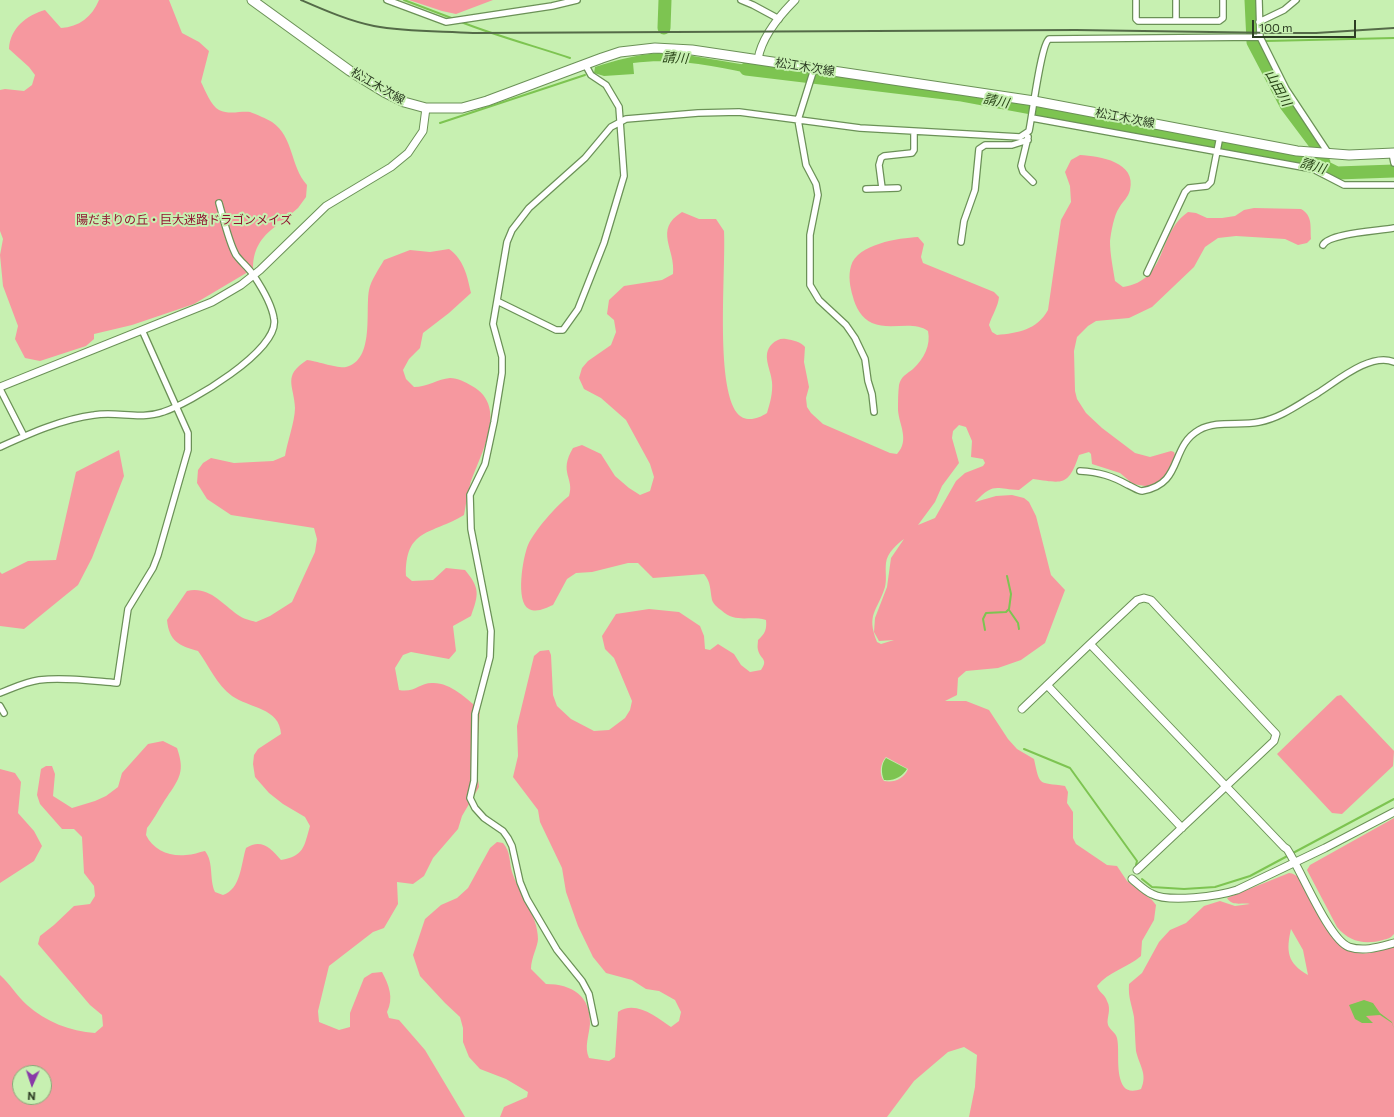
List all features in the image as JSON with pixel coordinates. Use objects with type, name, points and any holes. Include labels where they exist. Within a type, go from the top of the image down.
[{"type":"main road","name":"松江木次線","points":[[252,0],[357,75],[404,102],[426,108],[462,108],[487,101],[620,52],[655,48],[692,50],[758,59],[813,72],[1034,101],[1219,139],[1314,154],[1393,153]]},
{"type":"street","points":[[387,0],[446,22],[552,6],[577,0]]},
{"type":"street","points":[[741,0],[753,4],[779,19]]},
{"type":"street","points":[[758,59],[763,42],[779,19],[795,0]]},
{"type":"street","points":[[1136,0],[1136,19],[1138,21],[1219,21],[1223,18],[1223,0]]},
{"type":"street","points":[[1176,0],[1176,21]]},
{"type":"street","points":[[1258,0],[1258,37],[1286,89],[1327,155]]},
{"type":"street","points":[[1259,22],[1284,10],[1296,0]]},
{"type":"street","points":[[1033,182],[1021,166],[1028,140],[1045,44],[1049,39],[1258,37]]},
{"type":"street","points":[[497,301],[556,330],[563,330],[578,309],[604,243],[623,185],[625,169],[619,122],[619,107],[606,85],[591,75],[584,64]]},
{"type":"street","points":[[813,72],[798,120],[806,165],[816,184],[818,195],[810,235],[810,285],[818,300],[850,329],[855,338],[864,359],[872,394],[874,412]]},
{"type":"street","points":[[24,436],[0,388],[212,302],[227,294],[254,276],[326,206],[391,167],[408,153],[423,131],[426,108]]},
{"type":"street","points":[[595,1023],[589,994],[582,981],[557,950],[527,900],[520,882],[512,846],[508,838],[503,831],[484,818],[475,808],[470,798],[474,781],[475,714],[490,657],[492,631],[469,518],[470,495],[484,464],[494,422],[502,373],[502,358],[492,324],[507,242],[512,230],[529,208],[585,158],[612,127],[626,119],[725,111],[914,132],[1016,138],[1024,136],[1029,131]]},
{"type":"street","points":[[1032,118],[1313,169],[1344,185],[1394,185]]},
{"type":"street","points":[[882,188],[879,165],[881,158],[884,156],[912,153],[914,150],[914,132]]},
{"type":"street","points":[[1147,273],[1185,192],[1189,188],[1207,186],[1211,182],[1219,139]]},
{"type":"street","points":[[961,242],[964,221],[975,190],[979,149],[985,145],[1012,145],[1028,140]]},
{"type":"street","points":[[1393,153],[1394,163]]},
{"type":"street","points":[[866,189],[898,188]]},
{"type":"street","points":[[0,448],[24,436],[59,424],[94,415],[147,416],[178,407],[191,401],[246,362],[270,338],[275,325],[271,309],[254,276],[236,254],[219,204]]},
{"type":"street","points":[[1322,245],[1327,240],[1342,236],[1394,228]]},
{"type":"street","points":[[0,693],[27,682],[40,680],[76,680],[117,683],[128,609],[153,568],[158,555],[188,450],[187,428],[142,330]]},
{"type":"street","points":[[1080,471],[1104,473],[1140,491],[1158,487],[1169,478],[1187,439],[1199,430],[1212,425],[1246,424],[1273,419],[1364,364],[1383,359],[1394,362]]},
{"type":"street","points":[[1022,709],[1137,600],[1144,598],[1151,600],[1275,733],[1274,741],[1137,870]]},
{"type":"street","points":[[1090,644],[1287,850],[1332,931],[1348,946],[1364,950],[1394,943]]},
{"type":"street","points":[[1047,685],[1182,828]]},
{"type":"street","points":[[0,706],[4,713]]},
{"type":"street","points":[[1132,879],[1151,894],[1159,897],[1184,898],[1224,894],[1237,890],[1394,812]]},
{"type":"green space","name":"陽だまりの丘・巨大迷路ドラゴンメイズ","points":[[99,0],[169,0],[182,33],[199,42],[209,51],[201,82],[211,101],[219,110],[231,113],[250,112],[272,122],[279,128],[288,144],[297,169],[307,185],[306,197],[298,208],[284,220],[274,222],[276,226],[258,245],[254,256],[253,269],[194,304],[132,325],[94,334],[94,339],[86,346],[40,361],[25,358],[15,339],[18,326],[3,286],[0,255],[3,239],[0,231],[0,90],[5,89],[24,91],[32,85],[35,75],[29,67],[9,49],[10,42],[16,29],[26,19],[45,10],[61,28],[74,26],[89,16]]},
{"type":"green space","points":[[409,0],[493,0],[456,14]]},
{"type":"green space","points":[[1080,155],[1097,157],[1115,162],[1123,167],[1131,180],[1128,195],[1117,211],[1110,241],[1115,281],[1123,287],[1138,283],[1148,275],[1161,255],[1171,232],[1178,221],[1188,212],[1196,213],[1207,218],[1222,218],[1235,216],[1244,210],[1254,208],[1301,209],[1309,218],[1311,226],[1311,239],[1307,243],[1298,245],[1285,239],[1236,236],[1218,238],[1205,247],[1194,267],[1152,307],[1129,318],[1096,321],[1088,326],[1077,337],[1074,351],[1075,391],[1077,399],[1086,413],[1102,428],[1135,453],[1150,457],[1171,451],[1174,452],[1175,455],[1166,477],[1151,487],[1133,484],[1120,473],[1092,464],[1091,454],[1089,452],[1079,455],[1068,478],[1058,482],[1033,479],[1019,490],[1000,488],[991,489],[975,502],[996,496],[1012,495],[1024,498],[1029,502],[1036,516],[1051,575],[1065,590],[1045,643],[1021,660],[998,668],[966,671],[958,678],[957,695],[945,701],[966,701],[989,710],[1008,739],[1017,749],[1034,759],[1039,779],[1042,782],[1065,786],[1068,792],[1067,803],[1073,812],[1073,838],[1076,844],[1107,865],[1117,866],[1127,881],[1152,900],[1156,905],[1154,920],[1142,941],[1141,956],[1101,981],[1097,986],[1108,1004],[1108,1025],[1117,1038],[1121,1082],[1126,1089],[1132,1091],[1141,1089],[1144,1079],[1136,1051],[1134,1017],[1129,984],[1142,973],[1159,942],[1170,930],[1186,923],[1204,906],[1220,901],[1235,906],[1250,904],[1235,903],[1229,901],[1227,898],[1289,873],[1297,876],[1300,880],[1324,926],[1331,936],[1347,949],[1357,953],[1366,953],[1394,947],[1394,1117],[969,1117],[975,1087],[977,1055],[964,1047],[948,1052],[914,1081],[887,1117],[500,1117],[504,1107],[527,1097],[528,1092],[506,1079],[480,1069],[469,1057],[463,1042],[463,1028],[460,1017],[420,976],[413,955],[425,919],[441,905],[457,898],[468,888],[490,848],[497,842],[503,843],[506,846],[515,880],[535,922],[538,939],[531,969],[546,984],[564,986],[572,989],[583,999],[587,1006],[590,1024],[587,1046],[589,1058],[609,1061],[615,1057],[618,1012],[632,1008],[639,1009],[646,1011],[671,1027],[679,1021],[681,1012],[675,1000],[659,991],[646,989],[632,980],[606,973],[593,957],[578,926],[566,892],[562,868],[540,822],[538,810],[513,777],[518,756],[517,726],[534,656],[540,651],[549,650],[551,655],[553,695],[557,706],[571,719],[594,731],[609,730],[625,718],[630,710],[632,701],[614,658],[605,649],[602,636],[616,614],[649,609],[679,612],[700,626],[704,636],[705,649],[710,650],[718,644],[734,654],[741,665],[750,672],[761,670],[764,664],[758,649],[758,640],[765,631],[766,620],[732,617],[717,607],[712,600],[709,583],[704,574],[653,578],[638,563],[628,563],[592,572],[576,573],[567,579],[553,605],[541,610],[529,609],[525,605],[522,598],[522,569],[528,545],[546,519],[569,496],[570,484],[567,464],[573,448],[582,445],[601,454],[615,476],[629,488],[640,495],[650,491],[654,477],[650,464],[626,420],[601,398],[584,389],[579,378],[582,368],[588,361],[611,345],[616,332],[614,320],[607,314],[609,300],[624,286],[662,280],[673,274],[672,256],[667,233],[673,219],[682,212],[699,219],[716,219],[724,231],[723,326],[726,378],[730,398],[737,413],[744,418],[752,419],[767,413],[771,398],[772,386],[767,353],[769,348],[779,340],[784,339],[794,341],[805,347],[804,362],[809,387],[806,398],[807,407],[811,413],[823,424],[890,453],[897,454],[903,443],[903,432],[898,410],[899,385],[903,377],[917,365],[926,352],[929,336],[928,331],[915,326],[879,325],[865,319],[855,304],[850,285],[850,270],[855,258],[861,252],[870,247],[890,241],[918,237],[924,244],[921,257],[923,263],[994,292],[999,297],[989,325],[992,332],[997,335],[1012,333],[1033,326],[1044,317],[1048,310],[1061,220],[1071,202],[1070,186],[1065,172],[1071,160]],"holes":[[[959,425],[966,427],[972,441],[971,457],[983,459],[985,463],[983,466],[965,473],[956,481],[935,518],[918,525],[935,502],[942,486],[959,463],[952,438],[953,431]],[[904,539],[891,558],[887,587],[875,618],[874,632],[879,641],[894,640],[881,644],[877,642],[874,633],[872,625],[874,613],[885,587],[888,556]],[[886,757],[908,769],[898,780],[884,781],[881,772],[881,766]],[[1291,929],[1303,950],[1308,975],[1292,961],[1289,944]]]},
{"type":"green space","points":[[449,249],[458,258],[464,268],[471,293],[449,313],[423,333],[420,348],[409,359],[403,370],[406,379],[414,387],[423,386],[450,378],[464,382],[472,386],[483,395],[489,406],[490,419],[489,432],[469,488],[464,515],[422,535],[415,541],[410,549],[407,560],[406,576],[412,581],[433,580],[446,568],[465,570],[476,587],[477,592],[476,602],[471,616],[453,626],[456,651],[449,659],[411,652],[403,655],[395,668],[399,690],[409,690],[428,683],[439,683],[452,688],[480,710],[476,763],[479,787],[462,816],[458,829],[433,858],[424,876],[413,884],[397,882],[398,904],[384,928],[373,932],[329,966],[318,1011],[319,1022],[339,1030],[350,1027],[350,1013],[364,978],[372,973],[382,972],[390,992],[390,1002],[387,1012],[389,1018],[399,1020],[425,1050],[465,1117],[0,1117],[0,975],[27,1005],[50,1021],[68,1028],[95,1033],[103,1026],[102,1015],[90,1005],[38,944],[40,936],[74,906],[90,904],[95,896],[94,886],[84,873],[82,837],[74,829],[62,829],[40,804],[37,795],[41,769],[46,766],[52,766],[55,774],[53,796],[72,808],[106,796],[118,787],[122,773],[148,744],[163,741],[177,748],[181,763],[180,774],[175,785],[147,828],[146,835],[153,845],[168,854],[189,855],[205,851],[210,860],[212,882],[215,892],[223,895],[229,892],[237,882],[246,848],[251,845],[261,844],[269,848],[281,860],[299,853],[304,845],[310,826],[305,817],[283,804],[269,793],[255,777],[253,764],[254,755],[258,749],[281,734],[279,725],[270,714],[239,700],[227,692],[198,651],[180,645],[176,642],[170,633],[167,620],[187,591],[195,590],[208,593],[242,618],[256,622],[270,616],[292,602],[315,552],[317,539],[314,528],[231,515],[207,499],[197,483],[198,470],[203,463],[211,458],[234,463],[273,461],[285,456],[295,413],[291,381],[294,371],[307,360],[343,367],[355,363],[361,355],[365,345],[368,322],[369,290],[373,278],[384,260],[410,250],[430,252]]},
{"type":"green space","points":[[119,450],[124,476],[92,558],[78,585],[24,629],[0,626],[0,572],[2,574],[28,561],[56,560],[76,472]]},
{"type":"green space","points":[[1341,695],[1394,751],[1393,766],[1342,814],[1332,813],[1277,754],[1337,696]]},
{"type":"green space","points":[[0,769],[15,773],[21,782],[18,813],[34,831],[42,846],[34,861],[0,883]]},
{"type":"green space","points":[[1394,818],[1394,934],[1384,940],[1370,942],[1358,941],[1347,936],[1337,927],[1307,870],[1310,865]]},
{"type":"water","points":[[658,53],[681,54],[764,68],[762,76],[698,64],[649,61],[633,63],[634,74],[604,76],[594,73],[595,67],[603,64],[634,56]]},
{"type":"water","points":[[886,758],[907,769],[897,778],[884,780],[882,769]]},
{"type":"water","points":[[1364,1000],[1373,1003],[1380,1013],[1392,1022],[1394,1029],[1392,1023],[1380,1015],[1366,1016],[1373,1023],[1362,1023],[1355,1019],[1349,1005]]},
{"type":"waterway","points":[[404,0],[454,19]]},
{"type":"waterway","points":[[664,28],[665,0]]},
{"type":"waterway","name":"山田川","points":[[1251,0],[1253,42],[1286,105],[1316,145],[1324,163]]},
{"type":"waterway","name":"請川","points":[[461,22],[570,58]]},
{"type":"waterway","points":[[1266,41],[1394,38]]},
{"type":"waterway","name":"請川","points":[[746,69],[962,95],[1140,128],[1302,162],[1327,168],[1337,173],[1394,171]]},
{"type":"waterway","points":[[440,123],[585,75]]},
{"type":"waterway","points":[[985,630],[983,619],[986,613],[1006,612],[1009,609],[1011,594],[1007,576]]},
{"type":"waterway","points":[[1009,610],[1018,623],[1019,629]]},
{"type":"waterway","points":[[1024,749],[1070,768],[1137,861],[1136,865]]},
{"type":"waterway","points":[[1142,879],[1152,887],[1184,889],[1215,887],[1250,876],[1394,799]]},
{"type":"railway","points":[[301,0],[346,18],[374,26],[411,30],[473,33],[1076,30],[1316,33],[1394,28]]}]
